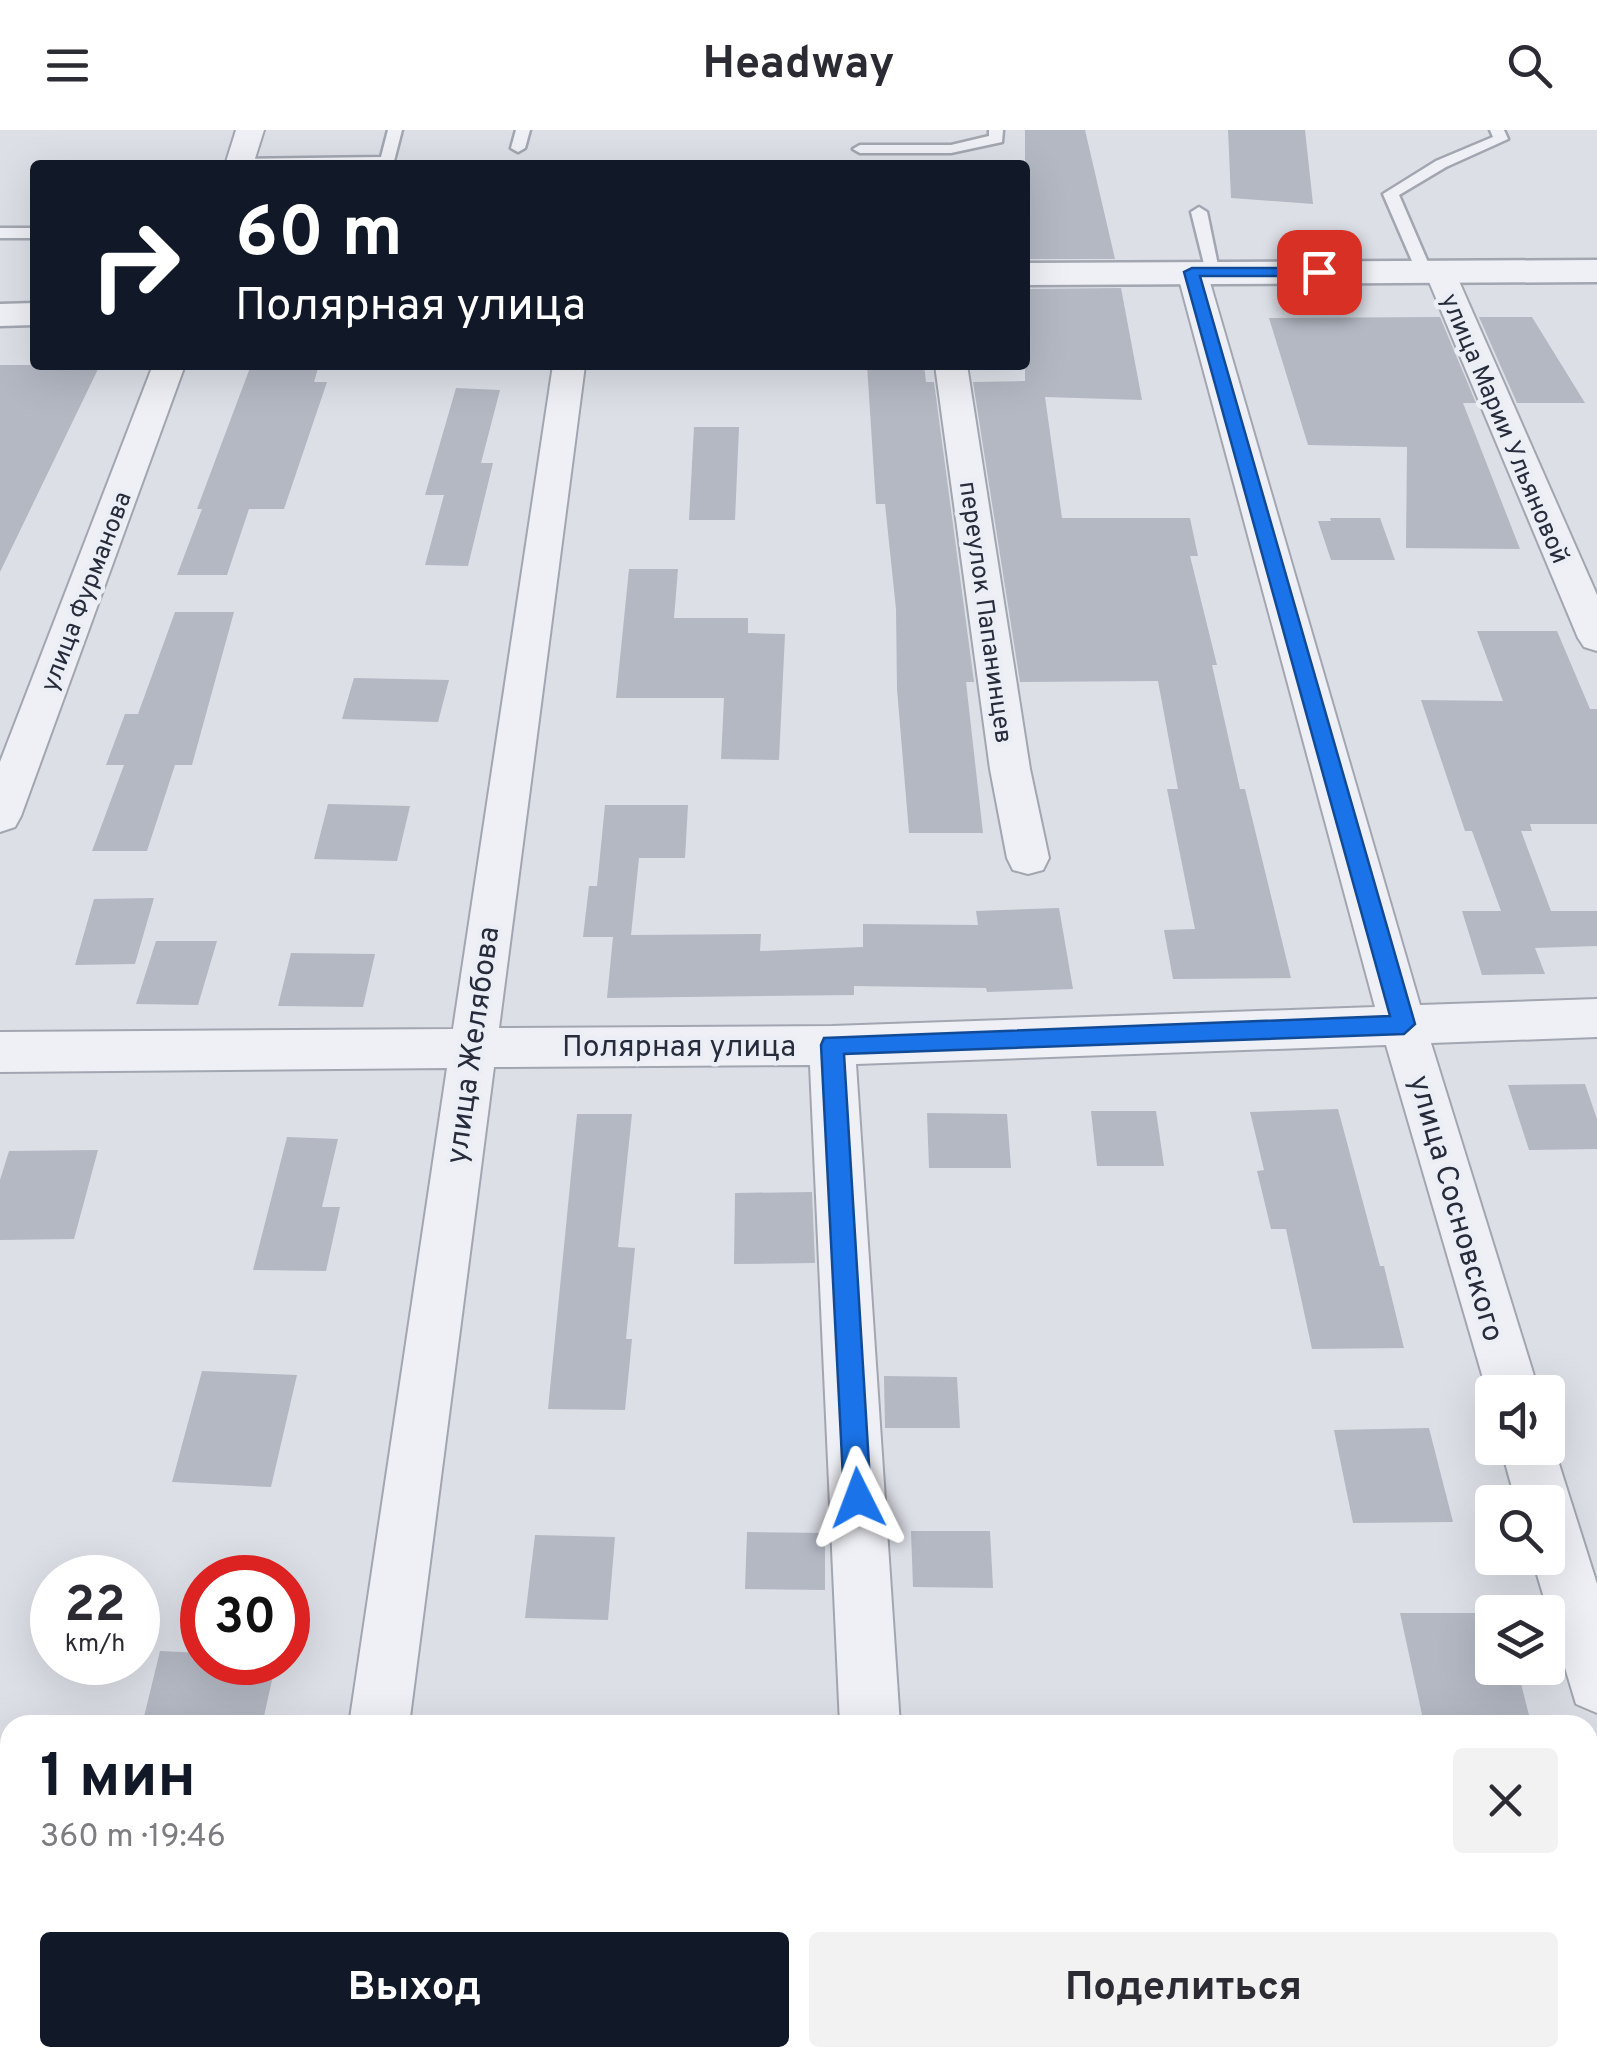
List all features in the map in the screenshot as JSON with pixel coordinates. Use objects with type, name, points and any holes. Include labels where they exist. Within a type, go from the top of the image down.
[{"type":"street","points":[[240,160],[250,130]]},
{"type":"street","points":[[1030,274],[1597,271]]},
{"type":"street","name":"улица Сосновского","points":[[1203,272],[1404,1024],[1507,1375]]},
{"type":"street","name":"улица Марии Ульяновой","points":[[1432,272],[1597,638]]},
{"type":"street","points":[[0,315],[30,314]]},
{"type":"street","name":"улица Фурманова","points":[[0,816],[167,370]]},
{"type":"street","name":"улица Желябова","points":[[380,1715],[568,370]]},
{"type":"street","name":"переулок Папанинцев","points":[[952,370],[1010,770],[1028,858]]},
{"type":"street","name":"Полярная улица","points":[[0,1052],[832,1045],[1597,1018]]},
{"type":"street","points":[[832,1045],[869,1715]]},
{"type":"street","points":[[1565,1573],[1597,1683]]},
{"type":"lane","points":[[386,160],[395,130]]},
{"type":"lane","points":[[518,148],[523,130]]},
{"type":"lane","points":[[859,130],[861,157],[952,149],[997,139],[996,130]]},
{"type":"lane","points":[[1432,272],[1391,194],[1441,164],[1501,139],[1497,130]]},
{"type":"lane","points":[[1198,212],[1203,272]]},
{"type":"lane","points":[[0,233],[30,234]]},
{"type":"building","points":[[1025,130],[1085,130],[1115,259],[1030,259],[1030,160],[1025,160]]},
{"type":"building","points":[[1228,130],[1305,130],[1313,204],[1231,198]]},
{"type":"building","points":[[1121,288],[1142,400],[1045,397],[1062,518],[1190,518],[1198,556],[1190,556],[1217,665],[1212,665],[1240,789],[1245,789],[1291,978],[1173,979],[1164,930],[1195,929],[1167,789],[1178,789],[1158,681],[1020,682],[973,382],[1025,381],[1025,370],[1030,370],[1030,289]]},
{"type":"building","points":[[1440,317],[1476,403],[1463,403],[1520,549],[1406,548],[1407,447],[1308,445],[1269,318]]},
{"type":"building","points":[[1479,317],[1532,317],[1585,403],[1517,403]]},
{"type":"building","points":[[0,365],[30,365],[30,370],[98,370],[0,572]]},
{"type":"building","points":[[249,370],[318,370],[314,382],[327,382],[284,509],[249,509],[227,575],[177,575],[202,509],[197,509]]},
{"type":"building","points":[[867,370],[925,370],[926,382],[934,382],[974,682],[966,682],[983,833],[909,833],[897,689],[896,609],[885,504],[876,504]]},
{"type":"building","points":[[456,388],[500,390],[481,463],[493,463],[468,566],[425,565],[444,495],[425,495]]},
{"type":"building","points":[[694,427],[739,427],[735,520],[689,520]]},
{"type":"building","points":[[1330,518],[1380,518],[1395,560],[1331,560],[1318,521],[1331,521]]},
{"type":"building","points":[[629,569],[678,569],[674,618],[748,618],[748,633],[785,634],[779,760],[721,759],[724,698],[616,698]]},
{"type":"building","points":[[175,612],[234,612],[192,765],[175,765],[147,851],[92,851],[124,765],[106,765],[125,714],[138,714]]},
{"type":"building","points":[[1477,631],[1557,631],[1590,709],[1597,709],[1597,824],[1530,824],[1532,831],[1521,831],[1551,911],[1597,911],[1597,946],[1535,948],[1545,974],[1482,975],[1462,911],[1501,911],[1472,831],[1465,831],[1421,700],[1503,701]]},
{"type":"building","points":[[354,678],[449,680],[438,722],[342,719]]},
{"type":"building","points":[[328,804],[410,806],[397,861],[314,859]]},
{"type":"building","points":[[605,805],[688,805],[685,858],[639,858],[631,935],[761,934],[760,951],[863,947],[863,924],[978,925],[976,911],[1059,908],[1073,989],[987,992],[986,988],[854,986],[854,995],[607,998],[613,937],[583,937],[589,886],[597,886]]},
{"type":"building","points":[[154,898],[135,964],[75,965],[94,899]]},
{"type":"building","points":[[156,941],[217,941],[198,1005],[136,1004]]},
{"type":"building","points":[[291,953],[375,954],[363,1007],[278,1006]]},
{"type":"building","points":[[1585,1084],[1597,1119],[1597,1149],[1529,1150],[1508,1085]]},
{"type":"building","points":[[1338,1109],[1404,1348],[1312,1349],[1286,1229],[1271,1229],[1257,1171],[1264,1170],[1250,1112]]},
{"type":"building","points":[[1091,1111],[1156,1111],[1164,1166],[1097,1166]]},
{"type":"building","points":[[927,1113],[1007,1114],[1011,1168],[929,1168]]},
{"type":"building","points":[[577,1114],[632,1114],[618,1247],[635,1248],[626,1339],[632,1339],[625,1410],[548,1409]]},
{"type":"building","points":[[287,1137],[338,1139],[322,1207],[340,1207],[326,1271],[253,1270]]},
{"type":"building","points":[[98,1150],[74,1239],[0,1240],[0,1180],[9,1151]]},
{"type":"building","points":[[812,1192],[815,1263],[734,1264],[735,1193]]},
{"type":"building","points":[[202,1371],[297,1375],[271,1487],[172,1482]]},
{"type":"building","points":[[884,1376],[957,1377],[960,1428],[885,1428]]},
{"type":"building","points":[[1429,1428],[1453,1522],[1353,1523],[1334,1430]]},
{"type":"building","points":[[911,1531],[990,1531],[993,1588],[913,1587]]},
{"type":"building","points":[[747,1532],[825,1533],[825,1590],[745,1589]]},
{"type":"building","points":[[535,1535],[615,1537],[608,1620],[525,1618]]},
{"type":"building","points":[[1475,1612],[1475,1685],[1521,1685],[1529,1715],[1422,1715],[1400,1613]]},
{"type":"building","points":[[160,1651],[180,1652],[180,1685],[271,1685],[264,1715],[144,1715],[152,1685],[160,1685]]},
{"type":"route","points":[[858,1498],[832,1045],[1404,1024],[1192,272],[1319,272]]}]
